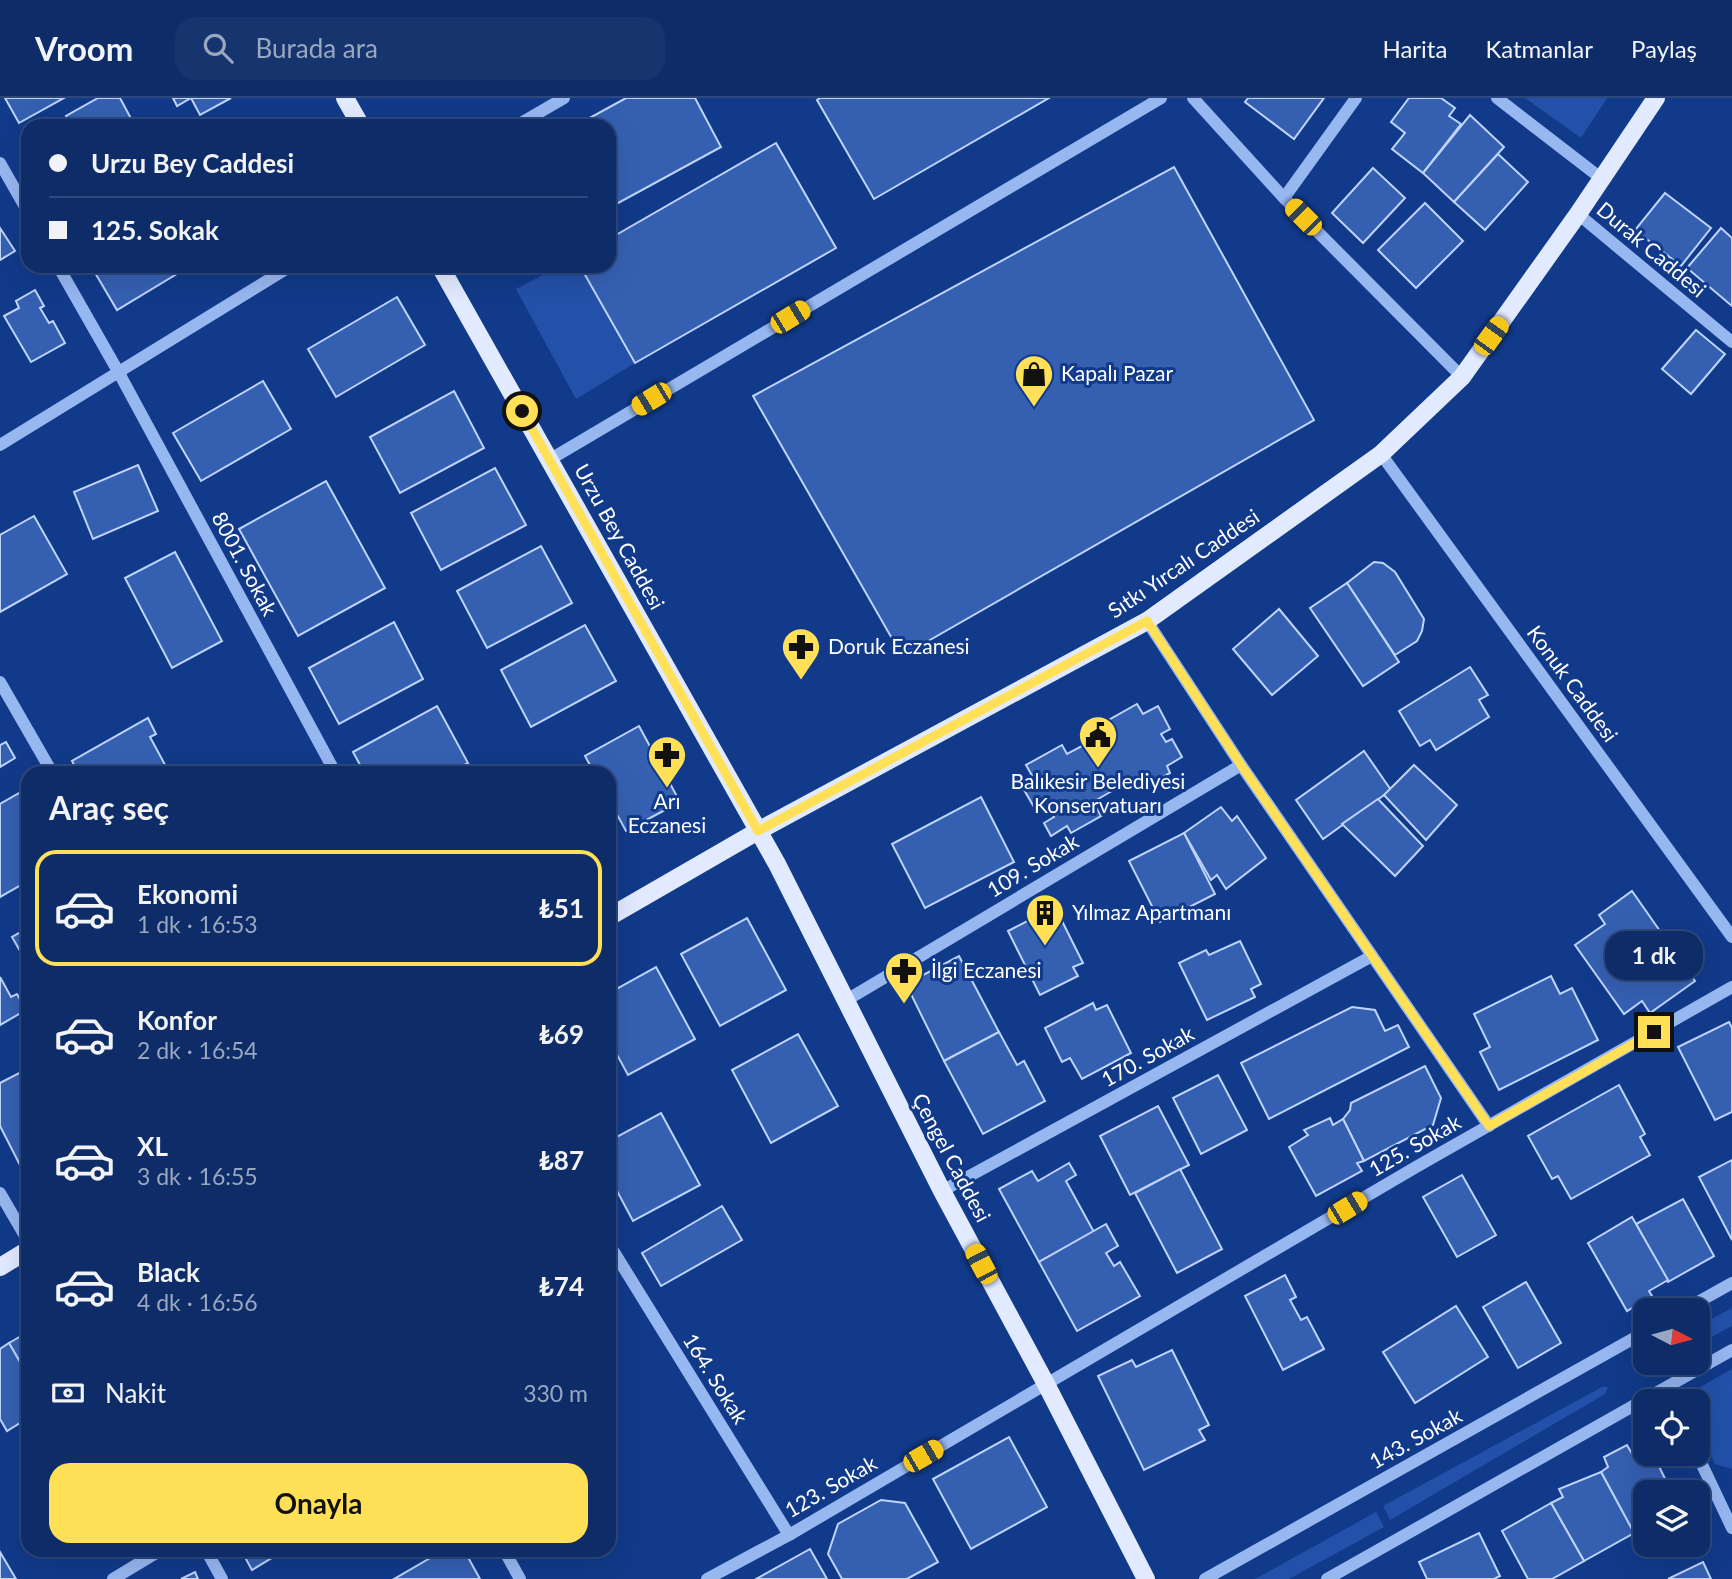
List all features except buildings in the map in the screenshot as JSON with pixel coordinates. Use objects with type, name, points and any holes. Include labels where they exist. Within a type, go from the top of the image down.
[{"type":"main road","points":[[345,98],[357,119]]},
{"type":"main road","name":"Sıtkı Yırcalı Caddesi","points":[[616,913],[758,831],[1147,621],[1381,454],[1462,377],[1602,180],[1656,98]]},
{"type":"main road","name":"Urzu Bey Caddesi","points":[[444,273],[758,831]]},
{"type":"main road","name":"Çengel Caddesi","points":[[758,831],[792,892],[942,1191],[1046,1384],[1146,1579]]},
{"type":"main road","points":[[0,1267],[21,1254]]},
{"type":"street","points":[[528,119],[564,98]]},
{"type":"street","points":[[549,460],[1161,98]]},
{"type":"street","points":[[1193,98],[1284,198],[1462,377]]},
{"type":"street","points":[[1284,198],[1356,98]]},
{"type":"street","points":[[1497,98],[1602,180]]},
{"type":"street","points":[[0,163],[21,200]]},
{"type":"street","name":"Durak Caddesi","points":[[1578,214],[1732,342]]},
{"type":"street","name":"8001. Sokak","points":[[62,273],[332,766]]},
{"type":"street","points":[[0,445],[280,273]]},
{"type":"street","name":"Konuk Caddesi","points":[[1381,454],[1732,937]]},
{"type":"street","points":[[1147,621],[1241,765],[1489,1126]]},
{"type":"street","points":[[0,682],[48,766]]},
{"type":"street","name":"109. Sokak","points":[[845,1001],[1241,765]]},
{"type":"street","name":"170. Sokak","points":[[942,1191],[1372,956]]},
{"type":"street","name":"125. Sokak","points":[[1046,1384],[1732,987]]},
{"type":"street","points":[[0,1193],[21,1229]]},
{"type":"street","name":"164. Sokak","points":[[616,1255],[789,1535]]},
{"type":"street","points":[[1705,1298],[1732,1283]]},
{"type":"street","name":"143. Sokak","points":[[1205,1579],[1633,1339]]},
{"type":"street","points":[[1666,1389],[1732,1350]]},
{"type":"street","name":"123. Sokak","points":[[707,1579],[789,1535],[1046,1384]]},
{"type":"street","points":[[1326,1579],[1633,1407]]},
{"type":"street","points":[[1703,1466],[1731,1522]]},
{"type":"street","points":[[113,1579],[149,1557]]},
{"type":"street","points":[[210,1557],[222,1579]]},
{"type":"street","points":[[508,1557],[520,1579]]},
{"type":"shaded area","points":[[1525,98],[1607,98],[1581,138]]},
{"type":"shaded area","points":[[547,273],[584,273],[635,363],[576,399],[516,289]]},
{"type":"shaded area","points":[[1732,1308],[1732,1326],[1710,1338],[1710,1320]]},
{"type":"shaded area","points":[[1732,1369],[1732,1469],[1715,1464],[1710,1453],[1710,1389],[1697,1389]]},
{"type":"shaded area","points":[[1602,1387],[1608,1387],[1605,1394],[1390,1520],[1383,1506]]},
{"type":"shaded area","points":[[1376,1512],[1384,1527],[1289,1579],[1255,1579]]},
{"type":"place","name":"Kapalı Pazar","points":[[1034,408]]},
{"type":"place","name":"Doruk Eczanesi","points":[[801,681]]},
{"type":"place","name":"Balıkesir Belediyesi Konservatuarı","points":[[1098,769]]},
{"type":"place","name":"Arı Eczanesi","points":[[667,789]]},
{"type":"place","name":"Yılmaz Apartmanı","points":[[1045,947]]},
{"type":"place","name":"İlgi Eczanesi","points":[[904,1005]]},
{"type":"route","points":[[522,411],[758,831],[1147,621],[1241,765],[1489,1126],[1654,1032]]}]
